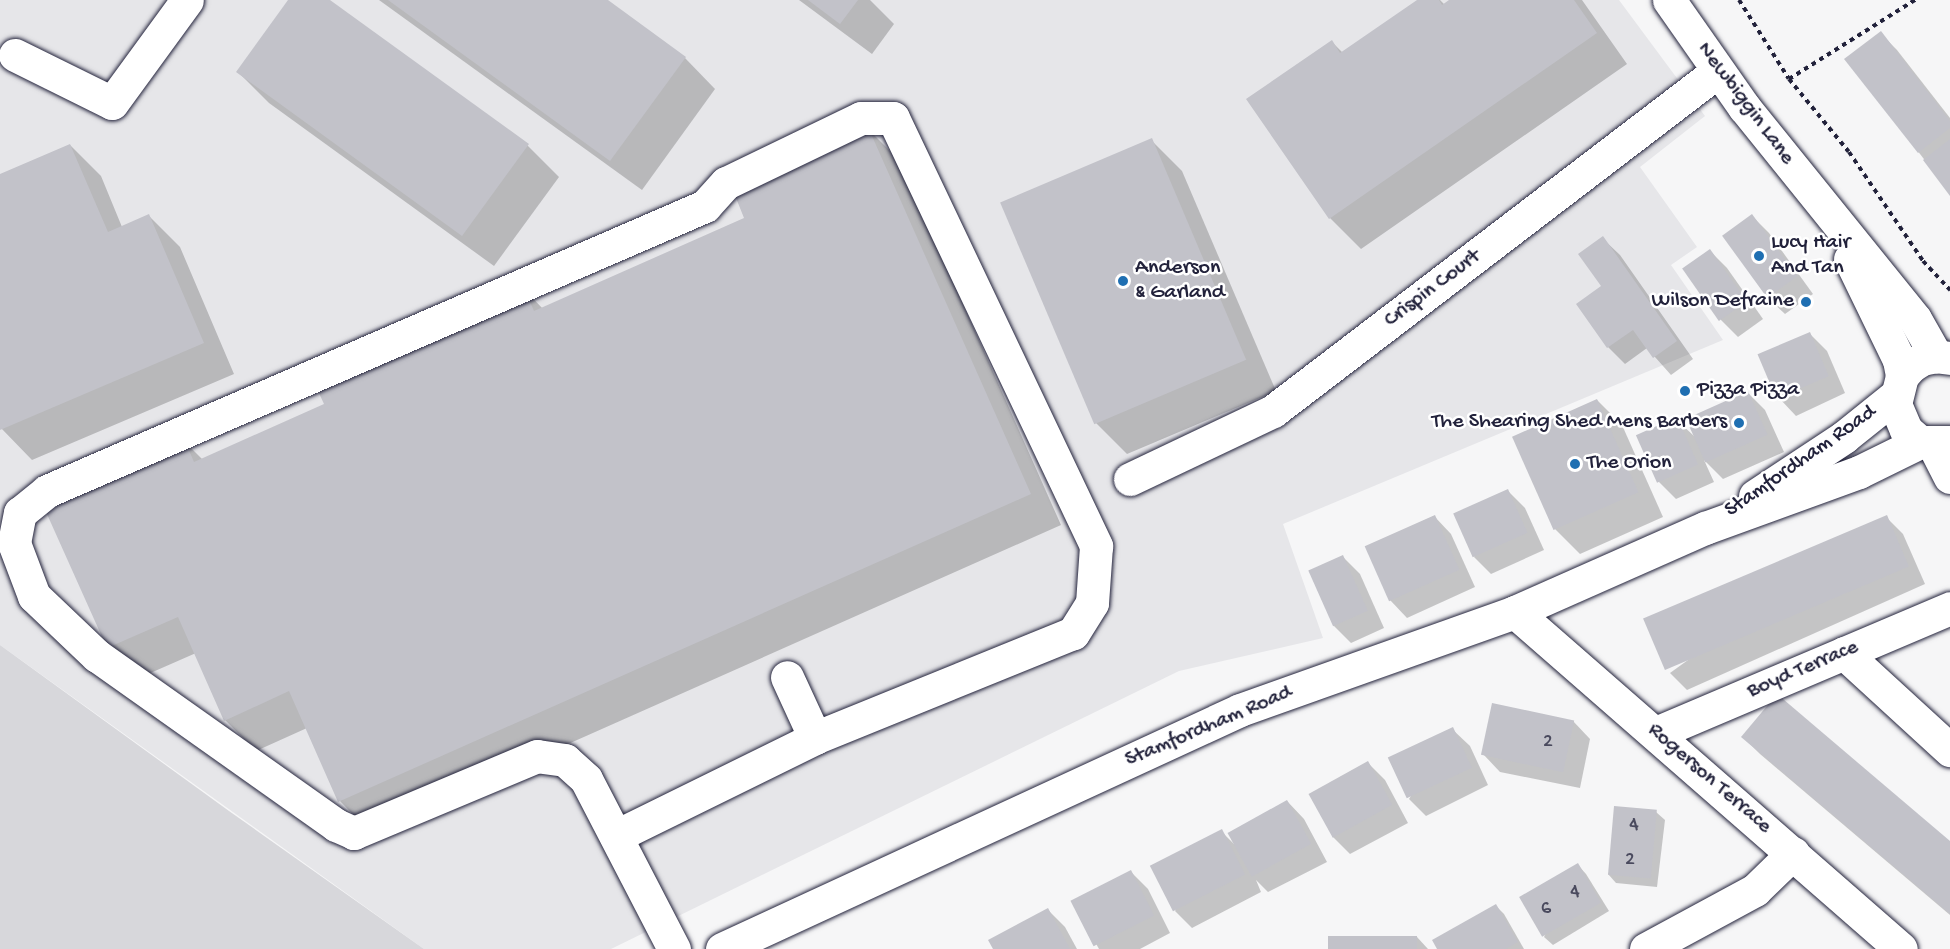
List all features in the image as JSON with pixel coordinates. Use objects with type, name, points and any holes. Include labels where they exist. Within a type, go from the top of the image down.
[{"type":"street","points":[[15,55],[112,103],[187,0]]},
{"type":"street","name":"Newbiggin Lane","points":[[1669,0],[1718,71],[1824,207],[1915,319],[1945,348]]},
{"type":"street","name":"Crispin Court","points":[[1130,479],[1273,411],[1718,71]]},
{"type":"street","points":[[616,836],[815,738],[1072,633],[1092,603],[1096,546],[893,118],[861,118],[726,183],[705,206],[47,491],[20,513],[14,543],[34,596],[97,656],[336,825],[354,833],[537,756],[565,760],[586,779],[674,949]]},
{"type":"street","name":"Newbiggin Lane","points":[[1824,207],[1899,360],[1898,417],[1906,430],[1935,443]]},
{"type":"street","name":"Stamfordham Road","points":[[1705,528],[1844,437],[1899,386],[1922,359],[1945,348]]},
{"type":"street","points":[[1935,443],[1950,477]]},
{"type":"street","name":"Stamfordham Road","points":[[722,949],[1240,710],[1515,612],[1705,528],[1935,443]]},
{"type":"street","name":"Boyd Terrace","points":[[1656,733],[1950,608]]},
{"type":"street","name":"Rogerson Terrace","points":[[1515,612],[1901,949]]},
{"type":"street","points":[[1844,653],[1950,750]]},
{"type":"street","points":[[787,677],[815,738]]},
{"type":"street","points":[[1646,949],[1755,890],[1793,853]]},
{"type":"path","points":[[1739,0],[1789,79],[1849,152],[1923,261],[1950,290]]},
{"type":"path","points":[[1789,79],[1915,0]]},
{"type":"shaded area","points":[[0,0],[1619,0],[1705,116],[1640,167],[1697,247],[1671,265],[1723,340],[1283,524],[1323,638],[1179,671],[611,949],[424,949],[0,645]]},
{"type":"shaded area","points":[[0,645],[229,811],[424,949],[0,949]]},
{"type":"building","points":[[288,0],[330,0],[529,144],[462,236],[236,72]]},
{"type":"building","points":[[388,0],[608,0],[686,57],[610,161]]},
{"type":"building","points":[[808,0],[858,0],[840,24]]},
{"type":"building","points":[[1417,0],[1439,0],[1442,5],[1449,0],[1574,0],[1597,33],[1329,219],[1246,99],[1332,40],[1340,53]]},
{"type":"building","points":[[1881,31],[1950,121],[1950,128],[1918,153],[1844,59]]},
{"type":"building","points":[[868,127],[1031,494],[338,802],[289,691],[224,721],[178,617],[107,648],[42,503],[184,439],[194,462],[324,404],[313,380],[523,286],[534,311],[744,218],[732,188]]},
{"type":"building","name":"Anderson & Garland","points":[[1152,138],[1246,360],[1094,424],[1000,202]]},
{"type":"building","points":[[1950,139],[1950,196],[1923,160]]},
{"type":"building","points":[[70,144],[108,232],[149,214],[204,343],[0,430],[0,174]]},
{"type":"building","name":"Lucy Hair And Tan","points":[[1752,214],[1797,276],[1767,298],[1722,236]]},
{"type":"building","points":[[1603,236],[1677,341],[1653,358],[1633,330],[1607,348],[1576,304],[1601,286],[1578,254]]},
{"type":"building","points":[[1710,249],[1747,301],[1719,321],[1682,269]]},
{"type":"building","points":[[1810,332],[1829,376],[1776,398],[1758,354]]},
{"type":"building","points":[[1748,391],[1768,435],[1705,463],[1686,419]]},
{"type":"building","name":"The Orion","points":[[1597,399],[1638,492],[1554,530],[1512,437]]},
{"type":"building","points":[[1677,417],[1698,465],[1657,483],[1636,435]]},
{"type":"building","points":[[1508,489],[1528,533],[1473,557],[1453,513]]},
{"type":"building","points":[[1435,515],[1459,570],[1389,601],[1365,546]]},
{"type":"building","points":[[1887,515],[1909,567],[1665,670],[1643,619]]},
{"type":"building","points":[[1343,555],[1368,611],[1333,626],[1308,570]]},
{"type":"building","points":[[1777,694],[1950,841],[1950,914],[1741,737]]},
{"type":"building","points":[[1492,703],[1574,720],[1563,772],[1481,755]]},
{"type":"building","points":[[1453,727],[1472,768],[1407,798],[1388,757]]},
{"type":"building","points":[[1368,761],[1392,805],[1333,838],[1309,794]]},
{"type":"building","points":[[1287,800],[1311,844],[1252,877],[1228,833]]},
{"type":"building","points":[[1614,806],[1657,810],[1651,878],[1608,875]]},
{"type":"building","points":[[1222,829],[1245,874],[1173,911],[1150,866]]},
{"type":"building","points":[[1578,863],[1601,903],[1542,937],[1519,897]]},
{"type":"building","points":[[1131,870],[1154,915],[1094,946],[1070,901]]},
{"type":"building","points":[[1496,904],[1518,942],[1506,949],[1437,949],[1432,940]]},
{"type":"building","points":[[1048,908],[1070,949],[993,949],[988,940]]},
{"type":"building","points":[[1328,936],[1417,936],[1417,949],[1328,949]]},
{"type":"place","name":"Lucy Hair And Tan","points":[[1759,256]]},
{"type":"place","name":"Anderson & Garland","points":[[1123,281]]},
{"type":"place","name":"Wilson Defraine","points":[[1806,302]]},
{"type":"place","name":"Pizza Pizza","points":[[1685,391]]},
{"type":"place","name":"The Shearing Shed Mens Barbers","points":[[1739,423]]},
{"type":"place","name":"The Orion","points":[[1575,464]]}]
